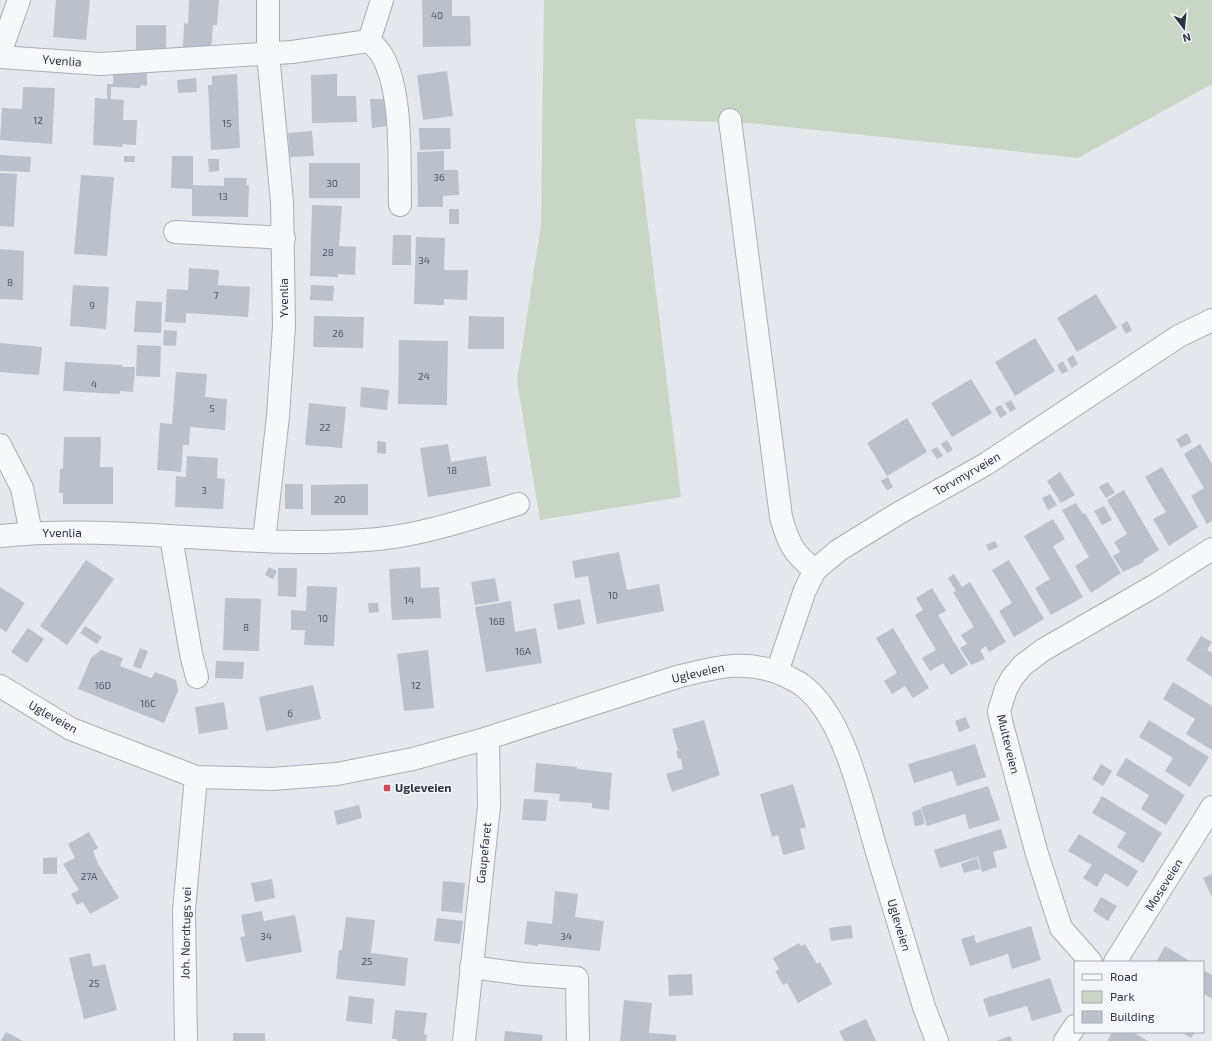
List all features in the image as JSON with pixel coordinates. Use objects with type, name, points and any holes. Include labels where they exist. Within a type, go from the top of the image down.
[{"type":"street","points":[[0,53],[19,0]]},
{"type":"street","name":"Yvenlia","points":[[264,542],[278,416],[284,326],[284,238],[268,54],[268,0]]},
{"type":"street","points":[[382,0],[369,41],[378,49],[384,58],[394,93],[400,204]]},
{"type":"street","name":"Yvenlia","points":[[0,57],[100,64],[268,54],[369,41]]},
{"type":"street","points":[[730,120],[781,516],[792,548],[800,559],[815,570]]},
{"type":"street","points":[[175,232],[284,238]]},
{"type":"street","name":"Torvmyrveien","points":[[777,672],[805,590],[815,570],[838,550],[986,464],[1179,336],[1212,320]]},
{"type":"street","points":[[0,445],[22,488],[31,533]]},
{"type":"street","name":"Yvenlia","points":[[0,536],[56,531],[264,542],[329,542],[378,539],[434,530],[518,504]]},
{"type":"street","points":[[171,537],[191,654],[197,677]]},
{"type":"street","name":"Multeveien","points":[[1090,961],[1061,928],[1037,854],[1001,721],[1001,702],[1012,678],[1023,664],[1043,650],[1154,586],[1212,549]]},
{"type":"street","name":"Ugleveien","points":[[0,686],[71,729],[196,777],[272,779],[337,774],[413,759],[488,738],[669,679],[704,670],[746,664],[777,672],[800,683],[814,695],[836,728],[852,770],[924,1007],[937,1041]]},
{"type":"street","name":"Gaupefaret","points":[[464,1041],[489,806],[488,738]]},
{"type":"street","name":"Joh. Nordtugs vei","points":[[186,1041],[184,910],[196,777]]},
{"type":"street","name":"Moseveien","points":[[1116,961],[1212,807]]},
{"type":"street","points":[[471,967],[523,974],[577,978],[578,1041]]},
{"type":"street","points":[[1066,1041],[1074,1028]]},
{"type":"green space","points":[[544,0],[1212,0],[1212,84],[1078,158],[750,123],[635,119],[681,497],[540,520],[517,381],[541,225]]},
{"type":"building","points":[[56,0],[90,0],[86,40],[53,37]]},
{"type":"building","points":[[189,0],[219,0],[217,25],[213,25],[211,51],[183,49],[184,23],[188,24]]},
{"type":"building","points":[[422,0],[452,0],[452,16],[470,16],[471,46],[423,47]]},
{"type":"building","points":[[136,25],[166,25],[166,50],[136,51]]},
{"type":"building","points":[[113,70],[141,70],[141,73],[147,73],[147,86],[141,85],[140,88],[111,87],[111,99],[124,100],[123,120],[137,120],[136,145],[122,144],[123,147],[93,145],[95,98],[107,99],[107,84],[113,84]]},
{"type":"building","points":[[447,71],[453,116],[423,120],[417,75]]},
{"type":"building","points":[[237,74],[240,148],[211,150],[208,85],[212,85],[212,76]]},
{"type":"building","points":[[337,74],[337,96],[356,96],[357,122],[312,123],[311,75]]},
{"type":"building","points":[[196,78],[197,92],[178,93],[177,80]]},
{"type":"building","points":[[23,87],[55,88],[52,144],[0,140],[2,108],[22,109]]},
{"type":"building","points":[[370,99],[386,99],[388,126],[372,128]]},
{"type":"building","points":[[419,128],[450,128],[451,149],[420,150]]},
{"type":"building","points":[[312,131],[314,156],[290,157],[288,133]]},
{"type":"building","points":[[444,151],[444,170],[458,170],[459,195],[443,196],[443,207],[418,207],[417,152]]},
{"type":"building","points":[[0,155],[31,157],[30,172],[0,171]]},
{"type":"building","points":[[124,156],[135,156],[135,162],[124,162]]},
{"type":"building","points":[[172,156],[193,156],[193,185],[224,186],[224,178],[247,178],[246,185],[249,185],[248,217],[192,216],[192,189],[171,188]]},
{"type":"building","points":[[208,159],[219,159],[219,171],[209,172]]},
{"type":"building","points":[[309,163],[360,163],[360,198],[309,198]]},
{"type":"building","points":[[0,173],[17,174],[14,227],[0,226]]},
{"type":"building","points":[[81,175],[114,177],[107,256],[74,254]]},
{"type":"building","points":[[312,205],[342,206],[339,246],[356,247],[355,275],[338,274],[338,277],[310,276]]},
{"type":"building","points":[[449,209],[459,209],[459,224],[449,224]]},
{"type":"building","points":[[393,235],[411,235],[411,265],[392,265]]},
{"type":"building","points":[[416,237],[445,238],[444,270],[468,270],[467,300],[444,299],[444,305],[414,304]]},
{"type":"building","points":[[0,249],[24,251],[23,300],[0,299]]},
{"type":"building","points":[[189,268],[219,270],[218,285],[250,287],[248,317],[186,313],[186,323],[165,322],[167,289],[188,290]]},
{"type":"building","points":[[73,285],[109,287],[106,329],[70,326]]},
{"type":"building","points":[[311,285],[334,286],[333,301],[310,300]]},
{"type":"building","points":[[1096,294],[1117,328],[1077,352],[1057,318]]},
{"type":"building","points":[[136,301],[162,302],[161,333],[134,332]]},
{"type":"building","points":[[314,316],[364,317],[363,348],[313,347]]},
{"type":"building","points":[[469,316],[504,317],[504,349],[468,349]]},
{"type":"building","points":[[1127,321],[1132,330],[1126,334],[1121,325]]},
{"type":"building","points":[[164,330],[177,331],[176,346],[163,345]]},
{"type":"building","points":[[1035,338],[1055,371],[1015,396],[995,362]]},
{"type":"building","points":[[399,340],[448,341],[447,405],[398,404]]},
{"type":"building","points":[[0,343],[42,347],[39,375],[0,372]]},
{"type":"building","points":[[137,345],[161,346],[160,377],[136,376]]},
{"type":"building","points":[[1073,355],[1078,364],[1072,368],[1067,359]]},
{"type":"building","points":[[1063,361],[1068,371],[1062,374],[1057,365]]},
{"type":"building","points":[[65,362],[135,367],[133,392],[120,391],[120,394],[63,391]]},
{"type":"building","points":[[176,372],[207,374],[205,397],[227,399],[225,430],[190,427],[189,445],[183,445],[181,472],[157,470],[160,423],[172,424]]},
{"type":"building","points":[[971,379],[992,413],[952,437],[931,403]]},
{"type":"building","points":[[361,387],[389,390],[387,410],[360,407]]},
{"type":"building","points":[[1011,400],[1016,409],[1010,412],[1005,403]]},
{"type":"building","points":[[309,403],[346,407],[342,448],[305,445]]},
{"type":"building","points":[[1001,405],[1007,414],[1000,418],[995,408]]},
{"type":"building","points":[[907,418],[927,452],[887,476],[867,443]]},
{"type":"building","points":[[1187,433],[1192,442],[1181,448],[1176,439]]},
{"type":"building","points":[[64,437],[101,437],[100,467],[113,467],[113,504],[63,504],[63,493],[59,493],[60,469],[63,469]]},
{"type":"building","points":[[947,440],[953,450],[947,453],[941,444]]},
{"type":"building","points":[[377,441],[386,442],[386,454],[377,453]]},
{"type":"building","points":[[448,444],[451,462],[486,456],[491,486],[428,497],[420,448]]},
{"type":"building","points":[[1200,444],[1212,464],[1212,521],[1207,524],[1191,496],[1204,488],[1184,454]]},
{"type":"building","points":[[937,447],[943,456],[937,459],[931,450]]},
{"type":"building","points":[[187,456],[218,458],[217,478],[225,479],[223,509],[175,507],[176,476],[186,477]]},
{"type":"building","points":[[1162,467],[1198,527],[1169,546],[1153,519],[1166,512],[1145,477]]},
{"type":"building","points":[[1060,472],[1075,495],[1061,503],[1047,481]]},
{"type":"building","points":[[888,477],[893,487],[887,490],[881,481]]},
{"type":"building","points":[[1108,482],[1115,493],[1106,498],[1099,487]]},
{"type":"building","points":[[285,484],[303,484],[303,509],[285,509]]},
{"type":"building","points":[[368,484],[368,515],[311,515],[311,485]]},
{"type":"building","points":[[1124,490],[1159,550],[1143,560],[1144,562],[1123,572],[1113,556],[1120,552],[1114,542],[1127,534],[1107,500]]},
{"type":"building","points":[[1050,494],[1057,505],[1048,510],[1042,498]]},
{"type":"building","points":[[1076,503],[1083,514],[1085,513],[1121,573],[1091,593],[1075,566],[1089,557],[1062,510]]},
{"type":"building","points":[[1104,506],[1112,520],[1102,525],[1094,511]]},
{"type":"building","points":[[1053,519],[1065,539],[1053,546],[1083,597],[1051,615],[1035,588],[1050,579],[1024,536]]},
{"type":"building","points":[[995,541],[998,547],[989,551],[986,545]]},
{"type":"building","points":[[619,552],[627,590],[659,584],[664,611],[597,624],[588,576],[575,578],[572,561]]},
{"type":"building","points":[[86,560],[114,579],[67,645],[40,626]]},
{"type":"building","points":[[1009,560],[1044,619],[1014,637],[999,611],[1012,603],[992,570]]},
{"type":"building","points":[[269,567],[277,571],[273,579],[265,575]]},
{"type":"building","points":[[420,567],[421,588],[439,587],[441,618],[392,620],[389,569]]},
{"type":"building","points":[[278,568],[297,568],[296,597],[278,596]]},
{"type":"building","points":[[954,574],[962,587],[970,582],[1006,642],[989,652],[986,646],[980,650],[985,659],[971,665],[960,648],[967,644],[961,635],[974,627],[953,592],[956,591],[948,578]]},
{"type":"building","points":[[495,578],[499,601],[475,605],[471,582]]},
{"type":"building","points":[[307,586],[337,587],[334,646],[304,645],[305,630],[291,630],[291,610],[306,611]]},
{"type":"building","points":[[0,587],[25,603],[6,632],[0,628]]},
{"type":"building","points":[[932,588],[946,611],[938,615],[968,665],[951,675],[943,663],[930,671],[922,658],[936,650],[915,615],[923,610],[916,598]]},
{"type":"building","points":[[225,598],[261,599],[259,651],[223,650]]},
{"type":"building","points":[[580,599],[585,624],[558,630],[553,604]]},
{"type":"building","points":[[511,601],[515,632],[536,628],[542,663],[486,672],[475,607]]},
{"type":"building","points":[[368,603],[378,603],[379,612],[369,613]]},
{"type":"building","points":[[85,626],[102,637],[97,644],[80,633]]},
{"type":"building","points":[[28,628],[44,639],[27,663],[11,652]]},
{"type":"building","points":[[893,628],[929,688],[913,698],[905,686],[892,694],[884,681],[897,673],[876,638]]},
{"type":"building","points":[[1201,636],[1212,642],[1207,650],[1212,653],[1212,677],[1186,660]]},
{"type":"building","points":[[140,648],[148,651],[141,669],[133,666]]},
{"type":"building","points":[[101,650],[123,658],[120,666],[151,678],[155,672],[176,680],[178,691],[164,723],[78,689],[91,658]]},
{"type":"building","points":[[428,650],[434,708],[404,711],[397,654]]},
{"type":"building","points":[[216,661],[244,662],[243,679],[215,678]]},
{"type":"building","points":[[1173,682],[1212,706],[1212,750],[1186,734],[1195,719],[1163,699]]},
{"type":"building","points":[[313,685],[321,719],[266,731],[259,697]]},
{"type":"building","points":[[224,702],[228,729],[199,734],[195,707]]},
{"type":"building","points":[[966,717],[970,728],[959,732],[955,721]]},
{"type":"building","points":[[704,720],[720,775],[672,792],[666,774],[683,769],[681,759],[678,759],[676,751],[678,750],[672,729]]},
{"type":"building","points":[[1149,720],[1209,757],[1190,787],[1165,771],[1173,758],[1139,737]]},
{"type":"building","points":[[975,744],[986,777],[957,786],[952,771],[914,783],[908,764]]},
{"type":"building","points":[[1126,758],[1185,795],[1166,825],[1141,809],[1149,795],[1116,775]]},
{"type":"building","points":[[536,763],[577,767],[577,769],[612,773],[609,810],[592,808],[592,803],[559,801],[560,794],[534,792]]},
{"type":"building","points":[[1101,764],[1112,771],[1103,786],[1092,779]]},
{"type":"building","points":[[793,784],[806,827],[800,829],[805,849],[783,855],[778,835],[772,837],[760,794]]},
{"type":"building","points":[[988,786],[1000,820],[969,829],[965,814],[927,826],[921,807]]},
{"type":"building","points":[[1102,796],[1162,833],[1143,863],[1117,847],[1126,833],[1092,813]]},
{"type":"building","points":[[524,799],[548,800],[546,821],[522,820]]},
{"type":"building","points":[[359,805],[362,818],[337,825],[334,811]]},
{"type":"building","points":[[921,809],[925,824],[915,826],[912,812]]},
{"type":"building","points":[[1001,829],[1007,848],[993,852],[997,867],[982,872],[978,857],[940,868],[934,850]]},
{"type":"building","points":[[89,832],[98,848],[93,851],[98,864],[119,898],[90,914],[83,902],[77,905],[71,894],[79,890],[63,864],[75,858],[68,844]]},
{"type":"building","points":[[1079,834],[1138,871],[1128,887],[1105,873],[1097,887],[1083,878],[1092,865],[1068,851]]},
{"type":"building","points":[[57,857],[57,874],[43,874],[43,858]]},
{"type":"building","points":[[977,858],[980,869],[964,873],[961,864]]},
{"type":"building","points":[[1212,874],[1212,897],[1203,878]]},
{"type":"building","points":[[272,879],[275,898],[255,902],[251,883]]},
{"type":"building","points":[[443,881],[465,883],[462,913],[441,911]]},
{"type":"building","points":[[555,891],[578,894],[575,917],[604,921],[600,951],[538,944],[538,946],[524,944],[527,921],[552,924]]},
{"type":"building","points":[[1101,897],[1117,906],[1108,921],[1093,911]]},
{"type":"building","points":[[262,911],[264,921],[295,915],[302,952],[246,962],[240,937],[245,936],[241,915]]},
{"type":"building","points":[[346,917],[375,920],[371,953],[408,958],[405,986],[336,979],[339,950],[342,950]]},
{"type":"building","points":[[437,918],[463,921],[460,944],[434,941]]},
{"type":"building","points":[[851,925],[853,938],[831,941],[829,928]]},
{"type":"building","points":[[1031,926],[1041,960],[1012,969],[1008,954],[970,966],[961,939],[974,935],[976,943]]},
{"type":"building","points":[[799,943],[801,946],[805,944],[817,964],[820,962],[832,984],[798,1003],[787,983],[783,985],[775,971],[779,969],[773,958]]},
{"type":"building","points":[[1165,946],[1189,961],[1157,961]]},
{"type":"building","points":[[90,953],[93,967],[105,964],[117,1010],[84,1019],[69,958]]},
{"type":"building","points":[[1204,971],[1212,975],[1212,999],[1204,994]]},
{"type":"building","points":[[692,974],[693,995],[669,996],[668,975]]},
{"type":"building","points":[[1050,978],[1062,1012],[1032,1021],[1027,1006],[989,1017],[983,999]]},
{"type":"building","points":[[349,996],[374,999],[372,1024],[346,1021]]},
{"type":"building","points":[[624,1000],[652,1003],[649,1033],[676,1035],[676,1041],[620,1041]]},
{"type":"building","points":[[395,1010],[427,1013],[424,1034],[427,1035],[426,1041],[397,1041],[397,1039],[392,1039]]},
{"type":"building","points":[[866,1019],[876,1041],[844,1041],[839,1031]]},
{"type":"building","points":[[505,1031],[543,1035],[542,1041],[504,1041]]},
{"type":"building","points":[[6,1032],[23,1041],[1,1041]]},
{"type":"building","points":[[233,1033],[265,1033],[265,1041],[233,1041]]},
{"type":"building","points":[[1111,1033],[1135,1033],[1148,1041],[1107,1041]]},
{"type":"building","points":[[1183,1033],[1194,1033],[1191,1038]]},
{"type":"building","points":[[1010,1036],[1012,1041],[996,1041]]},
{"type":"place","name":"Ugleveien","points":[[387,788]]}]
